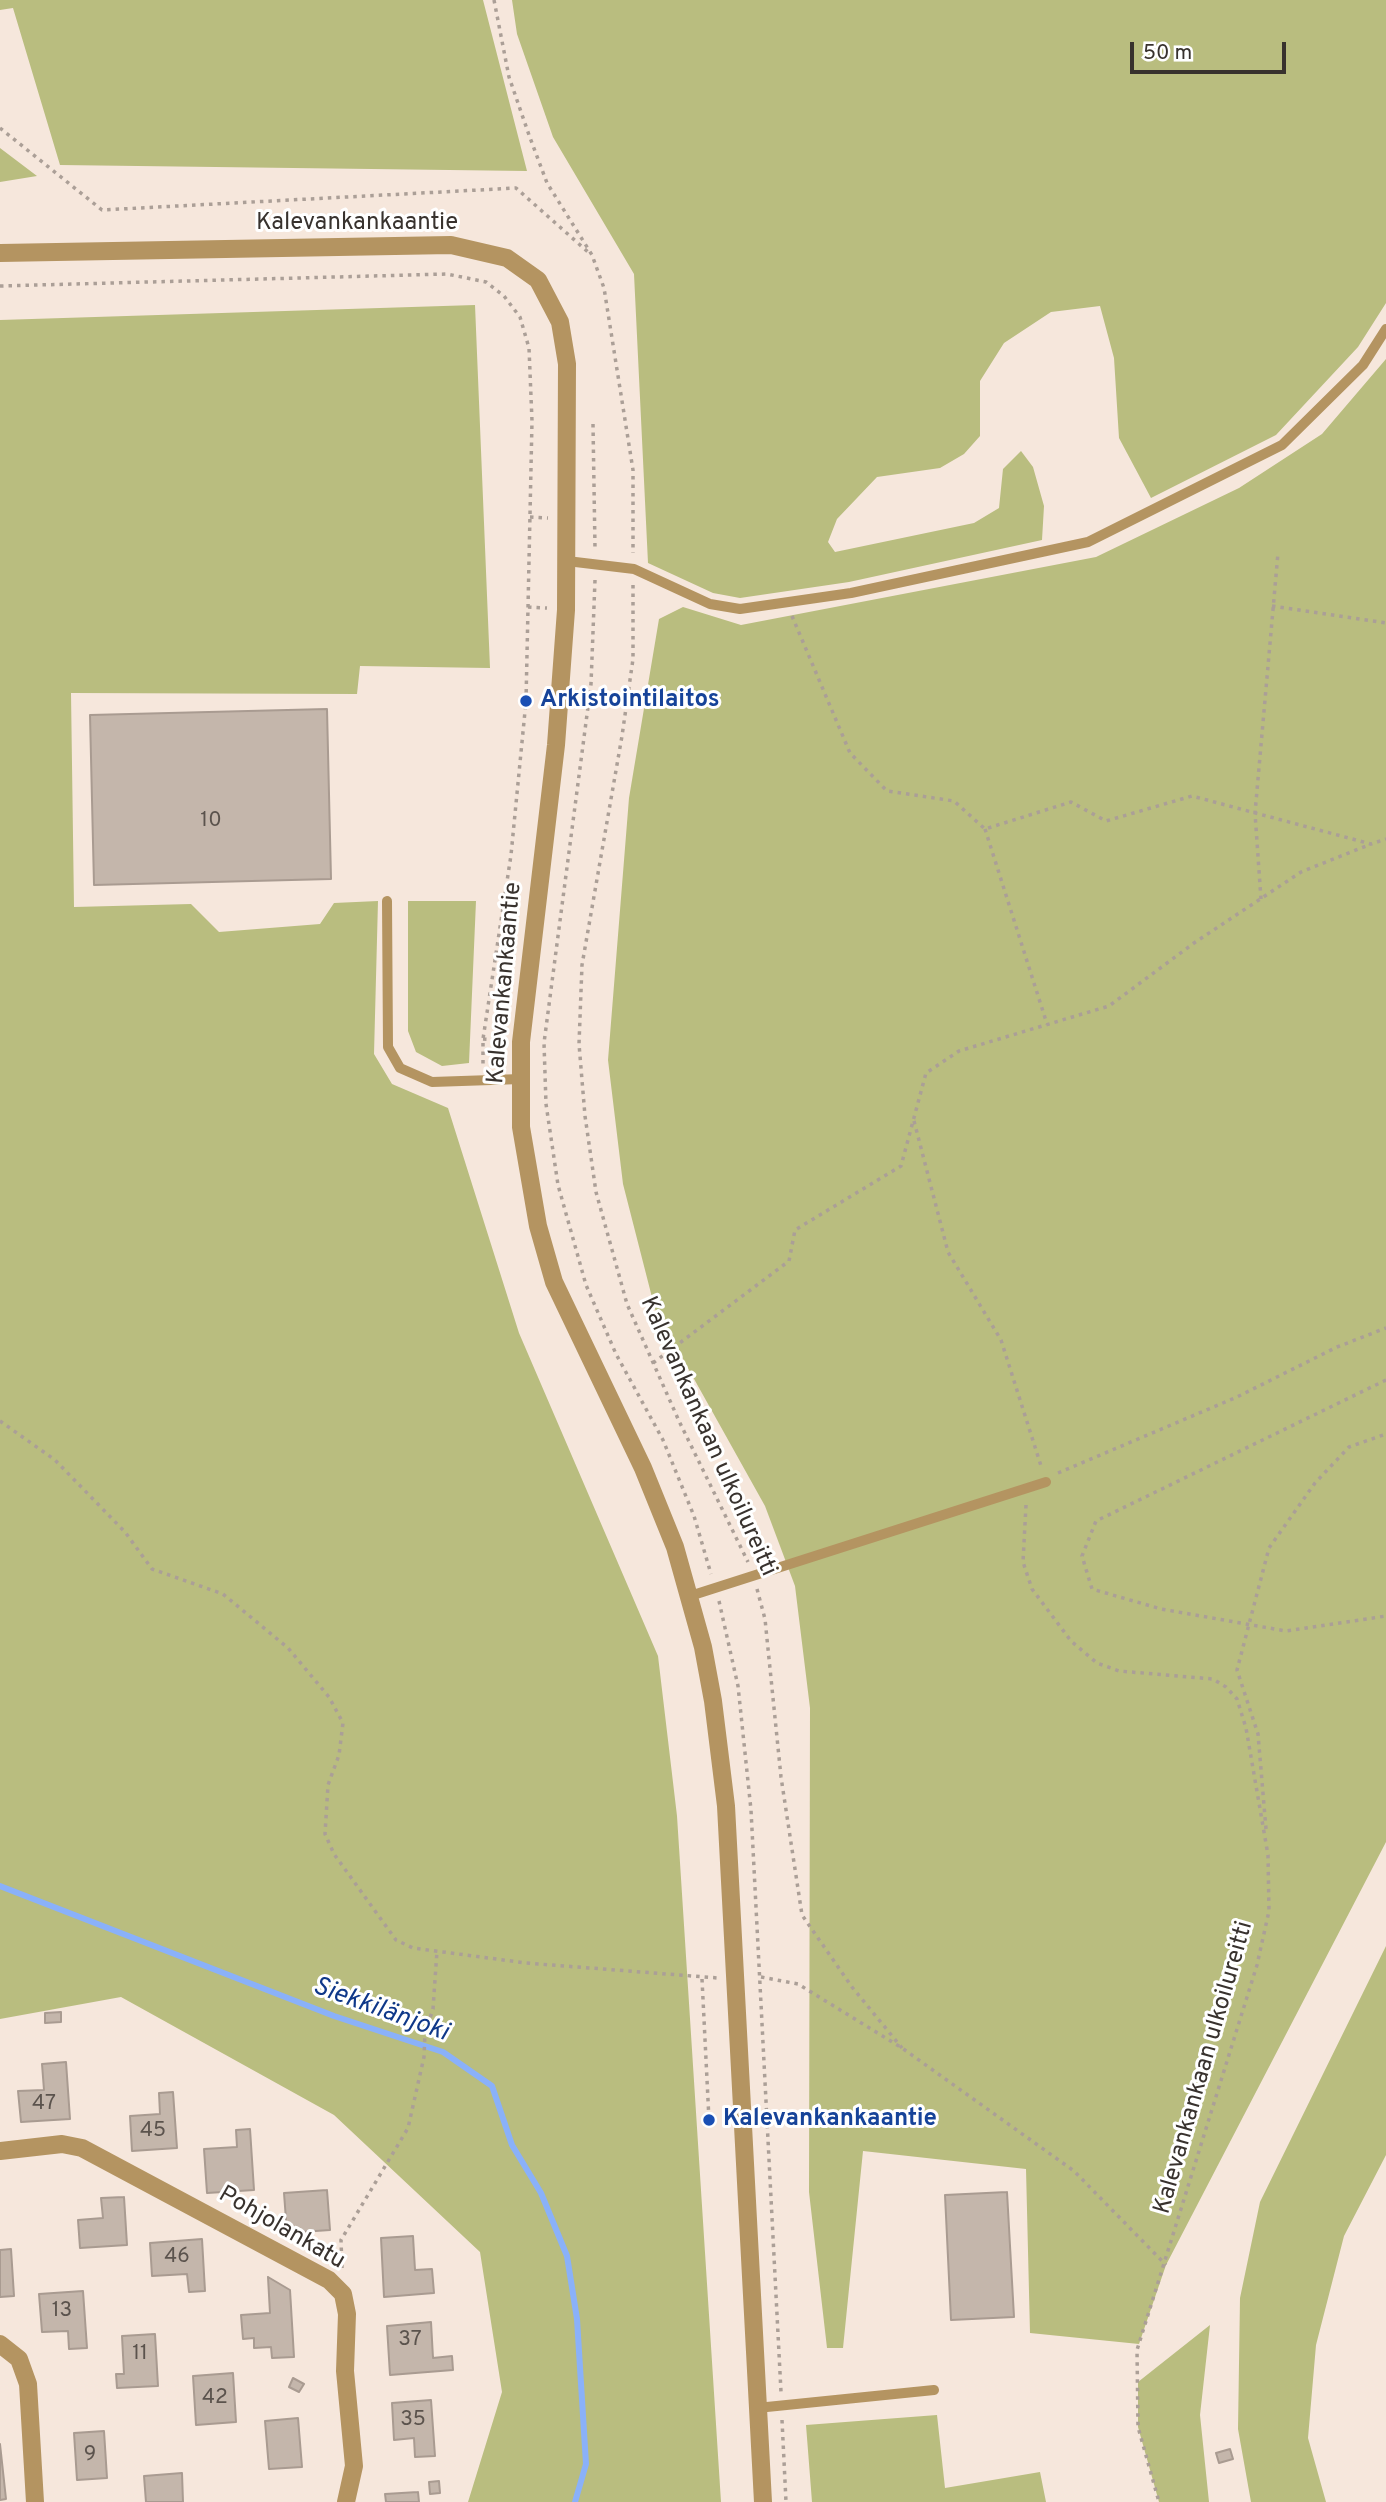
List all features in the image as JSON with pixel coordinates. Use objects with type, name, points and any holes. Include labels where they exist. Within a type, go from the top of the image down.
[{"type":"street","name":"Kalevankankaantie","points":[[0,253],[452,245],[507,258],[538,280],[560,322],[567,364],[568,561],[556,745],[521,1042],[521,1127],[529,1175],[554,1282],[643,1468],[675,1547],[703,1647],[722,1759],[763,2502]]},
{"type":"street","name":"Pohjolankatu","points":[[0,2151],[62,2144],[82,2148],[329,2280],[343,2294],[347,2314],[345,2371],[354,2466],[346,2502]]},
{"type":"street","points":[[0,2344],[19,2359],[28,2384],[35,2502]]},
{"type":"lane","points":[[568,561],[634,569],[710,604],[740,609],[787,604],[1088,542],[1282,444],[1363,365],[1386,329]]},
{"type":"lane","points":[[387,901],[388,1047],[400,1068],[432,1082],[521,1079]]},
{"type":"lane","points":[[690,1596],[1046,1482]]},
{"type":"lane","points":[[757,2408],[934,2390]]},
{"type":"path","name":"Kalevankankaan ulkoilureitti","points":[[494,0],[509,77],[528,135],[547,183],[592,255],[604,288],[633,470],[633,659],[582,965],[579,1044],[596,1192],[627,1304],[754,1575],[765,1619],[781,1777],[802,1915],[852,1987],[902,2048]]},
{"type":"path","points":[[0,128],[102,210],[516,188],[592,255]]},
{"type":"path","points":[[0,286],[447,274],[486,282],[504,296],[520,317],[529,348],[531,421],[526,701],[511,855],[482,1038],[483,1082]]},
{"type":"path","points":[[593,424],[596,563],[591,684],[544,1043],[546,1104],[558,1185],[586,1285],[616,1354],[668,1452],[695,1516],[738,1686],[751,1810],[761,1977],[786,2502]]},
{"type":"path","points":[[1261,899],[1255,813],[1278,553]]},
{"type":"path","points":[[787,604],[849,753],[887,791],[954,801],[985,829],[1047,1024]]},
{"type":"path","points":[[1272,606],[1386,623]]},
{"type":"path","points":[[985,829],[1071,802],[1106,821],[1192,796],[1371,844]]},
{"type":"path","points":[[653,1363],[789,1261],[795,1230],[901,1166],[926,1073],[958,1051],[1109,1006],[1301,872],[1386,838]]},
{"type":"path","points":[[914,1118],[948,1252],[1001,1340],[1046,1482]]},
{"type":"path","name":"Kalevankankaan ulkoilureitti","points":[[1158,2502],[1138,2427],[1137,2350],[1166,2265],[1257,1965],[1269,1911],[1268,1855],[1246,1728],[1237,1699],[1226,1687],[1213,1679],[1119,1671],[1097,1663],[1071,1641],[1032,1589],[1023,1562],[1024,1510],[1035,1490],[1055,1475],[1237,1397],[1337,1347],[1386,1328]]},
{"type":"path","points":[[1386,1380],[1096,1521],[1082,1556],[1092,1589],[1161,1609],[1286,1632],[1386,1616]]},
{"type":"path","points":[[0,1421],[55,1460],[125,1532],[152,1569],[223,1594],[288,1648],[329,1697],[343,1723],[339,1755],[328,1785],[325,1834],[334,1854],[396,1940],[413,1948],[526,1963],[702,1979],[761,1977],[798,1984],[902,2048],[1073,2171],[1166,2265]]},
{"type":"path","points":[[1268,1855],[1258,1734],[1237,1670],[1269,1548],[1315,1483],[1349,1447],[1386,1434]]},
{"type":"path","points":[[343,2294],[341,2240],[408,2128],[424,2057],[425,2033],[433,2009],[437,1951]]},
{"type":"path","points":[[702,1979],[709,2120]]},
{"type":"green space","points":[[0,0],[483,0],[527,171],[60,165],[13,8],[0,10]]},
{"type":"green space","points":[[512,0],[1386,0],[1386,303],[1358,347],[1276,435],[1151,498],[1119,438],[1114,358],[1100,306],[1051,312],[1004,343],[980,381],[980,436],[964,454],[940,468],[877,477],[837,519],[828,542],[835,552],[974,523],[999,508],[1003,469],[1021,451],[1033,467],[1044,506],[1042,540],[849,582],[740,598],[713,593],[648,563],[634,274],[553,137],[517,34]]},
{"type":"green space","points":[[0,148],[37,176],[0,182]]},
{"type":"green space","points":[[475,305],[490,668],[360,666],[357,694],[71,693],[74,907],[191,904],[219,932],[320,924],[334,903],[378,901],[374,1054],[392,1084],[448,1108],[519,1333],[658,1656],[677,1816],[721,2502],[468,2502],[502,2392],[480,2252],[334,2115],[121,1997],[0,2019],[0,320]]},
{"type":"green space","points":[[1386,359],[1386,1842],[1166,2265],[1139,2344],[1030,2333],[1026,2169],[863,2151],[843,2348],[827,2348],[809,2192],[810,1708],[795,1586],[765,1506],[655,1309],[623,1184],[608,1060],[629,798],[659,619],[683,607],[741,625],[1096,557],[1239,488],[1322,434]]},
{"type":"green space","points":[[408,901],[476,901],[469,1063],[442,1066],[416,1052],[408,1031]]},
{"type":"green space","points":[[1386,1946],[1386,2155],[1344,2236],[1316,2345],[1308,2438],[1326,2502],[1251,2502],[1238,2429],[1240,2298],[1260,2202]]},
{"type":"green space","points":[[1210,2325],[1200,2415],[1209,2502],[1159,2502],[1138,2427],[1138,2382]]},
{"type":"green space","points":[[937,2415],[945,2488],[1040,2472],[1046,2502],[812,2502],[806,2425]]},
{"type":"building","points":[[327,709],[331,879],[94,885],[90,715]]},
{"type":"building","points":[[61,2012],[61,2022],[45,2023],[45,2013]]},
{"type":"building","points":[[66,2062],[70,2119],[21,2122],[18,2091],[44,2090],[42,2064]]},
{"type":"building","points":[[173,2092],[177,2148],[132,2151],[130,2116],[160,2114],[159,2093]]},
{"type":"building","points":[[250,2129],[254,2190],[207,2193],[204,2149],[237,2147],[236,2130]]},
{"type":"building","points":[[327,2190],[330,2230],[287,2233],[284,2193]]},
{"type":"building","points":[[1007,2192],[1014,2317],[951,2320],[945,2195]]},
{"type":"building","points":[[124,2197],[127,2245],[80,2248],[78,2220],[103,2218],[101,2198]]},
{"type":"building","points":[[413,2236],[415,2270],[432,2269],[434,2293],[384,2297],[381,2238]]},
{"type":"building","points":[[202,2239],[205,2291],[189,2292],[187,2274],[152,2276],[150,2243]]},
{"type":"building","points":[[11,2249],[14,2296],[0,2297],[0,2250]]},
{"type":"building","points":[[268,2277],[290,2290],[294,2357],[272,2358],[271,2347],[254,2348],[254,2338],[243,2339],[241,2315],[270,2313]]},
{"type":"building","points":[[83,2291],[87,2348],[69,2349],[68,2331],[42,2332],[39,2294]]},
{"type":"building","points":[[431,2322],[433,2358],[452,2356],[453,2370],[390,2375],[387,2326]]},
{"type":"building","points":[[155,2334],[158,2386],[117,2388],[116,2374],[124,2374],[122,2336]]},
{"type":"building","points":[[233,2373],[236,2422],[196,2425],[193,2376]]},
{"type":"building","points":[[293,2378],[304,2384],[299,2392],[289,2387]]},
{"type":"building","points":[[431,2400],[435,2456],[415,2457],[414,2438],[394,2440],[392,2403]]},
{"type":"building","points":[[298,2418],[302,2467],[269,2469],[265,2421]]},
{"type":"building","points":[[104,2431],[107,2478],[77,2480],[74,2433]]},
{"type":"building","points":[[0,2444],[6,2499],[0,2500]]},
{"type":"building","points":[[1230,2449],[1233,2459],[1219,2463],[1216,2453]]},
{"type":"building","points":[[182,2473],[183,2502],[146,2502],[144,2476]]},
{"type":"building","points":[[439,2481],[440,2493],[430,2494],[429,2482]]},
{"type":"building","points":[[418,2492],[419,2502],[386,2502],[385,2494]]},
{"type":"waterway","name":"Siekkilänjoki","points":[[0,1886],[334,2016],[443,2052],[492,2086],[512,2145],[541,2193],[567,2256],[577,2319],[586,2464],[575,2502]]},
{"type":"place","name":"Arkistointilaitos","points":[[526,701]]},
{"type":"place","name":"Kalevankankaantie","points":[[709,2120]]}]
